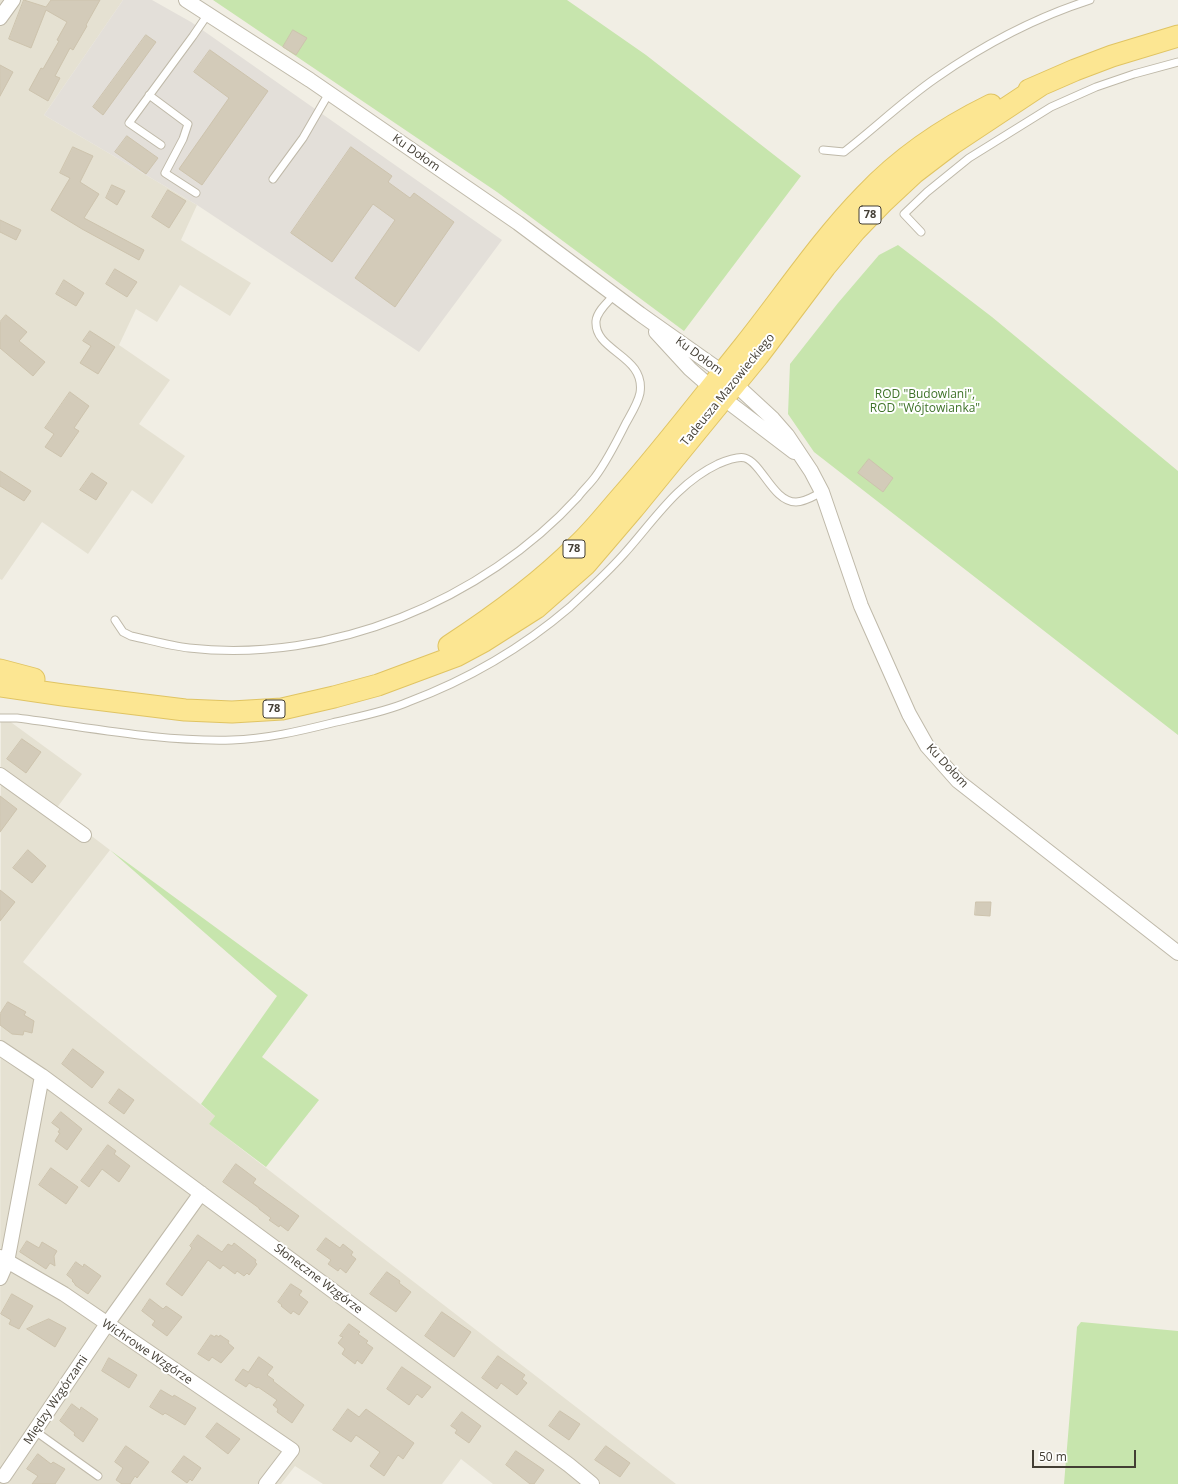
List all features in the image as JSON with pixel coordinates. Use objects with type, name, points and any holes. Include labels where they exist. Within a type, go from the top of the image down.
[{"type":"main road","name":"Tadeusza Mazowieckiego","points":[[0,686],[185,710],[232,712],[282,709],[378,685],[456,656],[484,641],[536,608],[586,564],[608,539],[723,385],[758,356],[825,267],[855,231],[914,173],[952,144],[1041,85],[1112,56],[1178,36]]},
{"type":"main road","name":"Tadeusza Mazowieckiego","points":[[0,670],[140,704]]},
{"type":"street","points":[[0,18],[13,0]]},
{"type":"street","name":"Ku Dołom","points":[[186,0],[329,93],[518,223],[615,294],[723,385],[801,457]]},
{"type":"street","name":"Ku Dołom","points":[[640,314],[690,369],[723,385],[778,424],[787,435],[822,492],[861,606],[909,714],[927,746],[958,781],[1178,953]]},
{"type":"street","points":[[0,775],[84,835]]},
{"type":"street","name":"Słoneczne Wzgórze","points":[[0,1048],[42,1076],[201,1193],[550,1451],[592,1484]]},
{"type":"street","points":[[0,1278],[42,1076]]},
{"type":"street","name":"Między Wzgórzami","points":[[4,1476],[107,1324],[201,1193]]},
{"type":"street","name":"Wichrowe Wzgórze","points":[[4,1259],[64,1294],[292,1450],[266,1484]]},
{"type":"lane","points":[[823,150],[844,152],[936,78],[977,52],[1024,27],[1070,6],[1090,0]]},
{"type":"lane","points":[[161,145],[129,123],[194,36],[208,14]]},
{"type":"lane","points":[[921,232],[904,214],[969,158],[1051,107],[1096,87],[1134,74],[1178,62]]},
{"type":"lane","points":[[273,179],[303,138],[329,93]]},
{"type":"lane","points":[[149,95],[188,124],[183,139],[165,173],[196,193]]},
{"type":"lane","points":[[115,620],[123,632],[131,636],[188,648],[234,651],[277,649],[324,640],[377,626],[422,609],[471,583],[518,552],[561,515],[595,477],[614,447],[633,410],[640,394],[640,381],[636,370],[623,356],[609,347],[598,332],[596,321],[600,312],[615,294]]},
{"type":"lane","points":[[0,718],[25,719],[138,735],[191,739],[234,740],[291,733],[406,703],[472,674],[527,641],[599,581],[679,490],[698,475],[721,463],[737,458],[745,458],[752,462],[785,499],[797,502],[822,492]]},
{"type":"lane","points":[[34,1431],[98,1476]]},
{"type":"shaded area","points":[[0,0],[123,0],[44,115],[197,205],[181,240],[251,283],[230,316],[180,285],[157,322],[136,309],[119,345],[170,380],[139,424],[185,456],[152,504],[132,490],[88,554],[42,522],[2,580],[0,579]]},
{"type":"shaded area","points":[[123,0],[152,0],[191,22],[502,240],[419,352],[197,205],[44,115]]},
{"type":"shaded area","points":[[1,715],[82,774],[56,809],[110,850],[23,962],[215,1116],[209,1124],[676,1484],[493,1484],[461,1459],[442,1484],[323,1484],[295,1466],[281,1484],[0,1484]]},
{"type":"green space","points":[[213,0],[567,0],[646,55],[801,176],[684,331],[497,192]]},
{"type":"green space","name":"ROD \"Budowlani\", ROD \"Wójtowianka\"","points":[[898,245],[992,317],[1178,471],[1178,735],[814,452],[788,414],[790,364],[838,303],[879,255]]},
{"type":"green space","points":[[110,850],[308,995],[262,1057],[319,1100],[266,1167],[209,1124],[215,1116],[201,1104],[277,996]]},
{"type":"green space","points":[[1081,1322],[1178,1331],[1178,1484],[1064,1484],[1077,1327]]},
{"type":"building","points":[[24,0],[46,7],[51,0],[100,0],[73,50],[70,48],[55,76],[60,78],[48,101],[29,90],[41,68],[43,69],[59,41],[57,40],[67,22],[46,10],[31,48],[9,39]]},
{"type":"building","points":[[293,30],[307,38],[296,55],[283,47]]},
{"type":"building","points":[[146,35],[156,42],[103,115],[93,107]]},
{"type":"building","points":[[210,50],[268,91],[202,185],[179,169],[229,98],[194,72]]},
{"type":"building","points":[[0,65],[13,72],[0,96]]},
{"type":"building","points":[[127,136],[158,158],[146,174],[115,152]]},
{"type":"building","points":[[73,147],[93,156],[80,182],[99,194],[84,218],[144,250],[139,260],[82,229],[51,210],[70,178],[60,173]]},
{"type":"building","points":[[351,147],[392,176],[388,182],[410,198],[414,193],[454,222],[395,307],[355,278],[395,220],[373,204],[332,262],[291,233]]},
{"type":"building","points":[[112,185],[125,191],[117,205],[106,198]]},
{"type":"building","points":[[168,190],[186,201],[169,228],[152,217]]},
{"type":"building","points":[[0,220],[21,230],[16,240],[0,232]]},
{"type":"building","points":[[115,269],[137,282],[127,297],[106,284]]},
{"type":"building","points":[[64,280],[84,293],[76,306],[56,294]]},
{"type":"building","points":[[6,315],[27,332],[19,341],[45,362],[33,376],[0,348],[0,322]]},
{"type":"building","points":[[90,331],[115,347],[98,374],[80,363],[91,346],[83,341]]},
{"type":"building","points":[[70,392],[89,406],[74,428],[79,431],[61,457],[45,447],[54,434],[45,428]]},
{"type":"building","points":[[869,459],[893,478],[883,492],[858,473]]},
{"type":"building","points":[[0,471],[31,491],[24,501],[0,486]]},
{"type":"building","points":[[92,473],[107,483],[96,500],[80,490]]},
{"type":"building","points":[[22,739],[41,752],[26,773],[7,759]]},
{"type":"building","points":[[0,796],[17,809],[0,832]]},
{"type":"building","points":[[28,850],[46,866],[32,883],[13,868]]},
{"type":"building","points":[[0,890],[15,902],[0,921]]},
{"type":"building","points":[[976,902],[991,902],[990,916],[975,915]]},
{"type":"building","points":[[8,1002],[26,1012],[24,1015],[34,1021],[32,1033],[24,1031],[23,1035],[12,1034],[0,1025],[0,1014]]},
{"type":"building","points":[[73,1049],[104,1072],[92,1088],[62,1064]]},
{"type":"building","points":[[119,1089],[134,1100],[124,1114],[109,1103]]},
{"type":"building","points":[[61,1112],[82,1129],[67,1150],[55,1141],[60,1133],[58,1132],[60,1129],[52,1123]]},
{"type":"building","points":[[108,1145],[116,1151],[114,1154],[130,1166],[119,1182],[102,1169],[89,1187],[81,1181]]},
{"type":"building","points":[[236,1164],[256,1179],[253,1183],[299,1216],[288,1231],[269,1220],[271,1218],[259,1208],[223,1182]]},
{"type":"building","points":[[51,1168],[78,1187],[66,1204],[39,1185]]},
{"type":"building","points":[[198,1235],[222,1252],[228,1244],[232,1246],[234,1243],[256,1260],[255,1262],[257,1264],[249,1275],[247,1273],[244,1276],[237,1271],[235,1274],[223,1265],[220,1269],[208,1260],[182,1296],[166,1284],[192,1248],[190,1246]]},
{"type":"building","points":[[326,1238],[340,1248],[343,1244],[353,1252],[351,1255],[356,1259],[346,1273],[340,1268],[338,1271],[328,1264],[331,1260],[317,1250]]},
{"type":"building","points":[[27,1241],[39,1248],[42,1242],[57,1251],[54,1256],[55,1266],[50,1263],[46,1269],[20,1252]]},
{"type":"building","points":[[76,1262],[83,1267],[84,1264],[101,1276],[88,1294],[75,1285],[72,1281],[73,1280],[67,1275]]},
{"type":"building","points":[[387,1272],[400,1281],[399,1283],[411,1292],[396,1312],[370,1294]]},
{"type":"building","points":[[291,1284],[302,1291],[299,1295],[308,1302],[299,1315],[293,1311],[291,1314],[278,1302]]},
{"type":"building","points":[[12,1294],[33,1306],[19,1329],[9,1324],[11,1320],[1,1314]]},
{"type":"building","points":[[150,1299],[163,1309],[166,1306],[182,1317],[167,1336],[152,1325],[155,1321],[142,1311]]},
{"type":"building","points":[[442,1312],[471,1332],[454,1357],[425,1336]]},
{"type":"building","points":[[49,1319],[66,1328],[55,1347],[27,1329]]},
{"type":"building","points":[[349,1324],[360,1332],[358,1334],[368,1341],[366,1343],[373,1348],[362,1364],[357,1360],[355,1364],[342,1354],[345,1349],[338,1343],[343,1337],[340,1336]]},
{"type":"building","points":[[211,1335],[215,1337],[216,1335],[219,1337],[220,1335],[229,1341],[228,1343],[234,1348],[221,1363],[212,1357],[209,1361],[198,1354]]},
{"type":"building","points":[[498,1356],[525,1375],[522,1379],[527,1383],[517,1395],[501,1383],[497,1389],[482,1378]]},
{"type":"building","points":[[259,1357],[273,1367],[267,1375],[304,1405],[292,1423],[277,1412],[278,1409],[273,1405],[277,1400],[258,1387],[257,1388],[249,1383],[246,1387],[235,1380],[243,1369],[248,1372]]},
{"type":"building","points":[[109,1358],[137,1375],[129,1388],[102,1371]]},
{"type":"building","points":[[402,1367],[431,1387],[422,1398],[417,1394],[409,1405],[387,1389]]},
{"type":"building","points":[[161,1390],[173,1397],[174,1395],[196,1408],[185,1425],[165,1413],[163,1415],[150,1407]]},
{"type":"building","points":[[72,1404],[80,1410],[81,1407],[98,1419],[83,1442],[74,1435],[75,1433],[60,1421]]},
{"type":"building","points":[[348,1409],[359,1417],[366,1409],[414,1443],[403,1459],[398,1455],[384,1476],[370,1466],[380,1452],[356,1435],[351,1442],[333,1430]]},
{"type":"building","points":[[560,1411],[580,1424],[569,1440],[549,1426]]},
{"type":"building","points":[[462,1412],[481,1426],[469,1443],[455,1433],[457,1430],[451,1426]]},
{"type":"building","points":[[217,1423],[240,1439],[228,1454],[206,1437]]},
{"type":"building","points":[[126,1446],[149,1462],[137,1478],[135,1476],[130,1484],[122,1484],[116,1480],[123,1468],[115,1462]]},
{"type":"building","points":[[606,1446],[630,1463],[620,1477],[595,1460]]},
{"type":"building","points":[[516,1451],[544,1470],[534,1484],[530,1484],[506,1465]]},
{"type":"building","points":[[38,1454],[51,1464],[53,1462],[65,1469],[55,1484],[32,1484],[38,1476],[27,1469]]},
{"type":"building","points":[[184,1456],[201,1468],[192,1481],[190,1479],[187,1483],[172,1472]]}]
